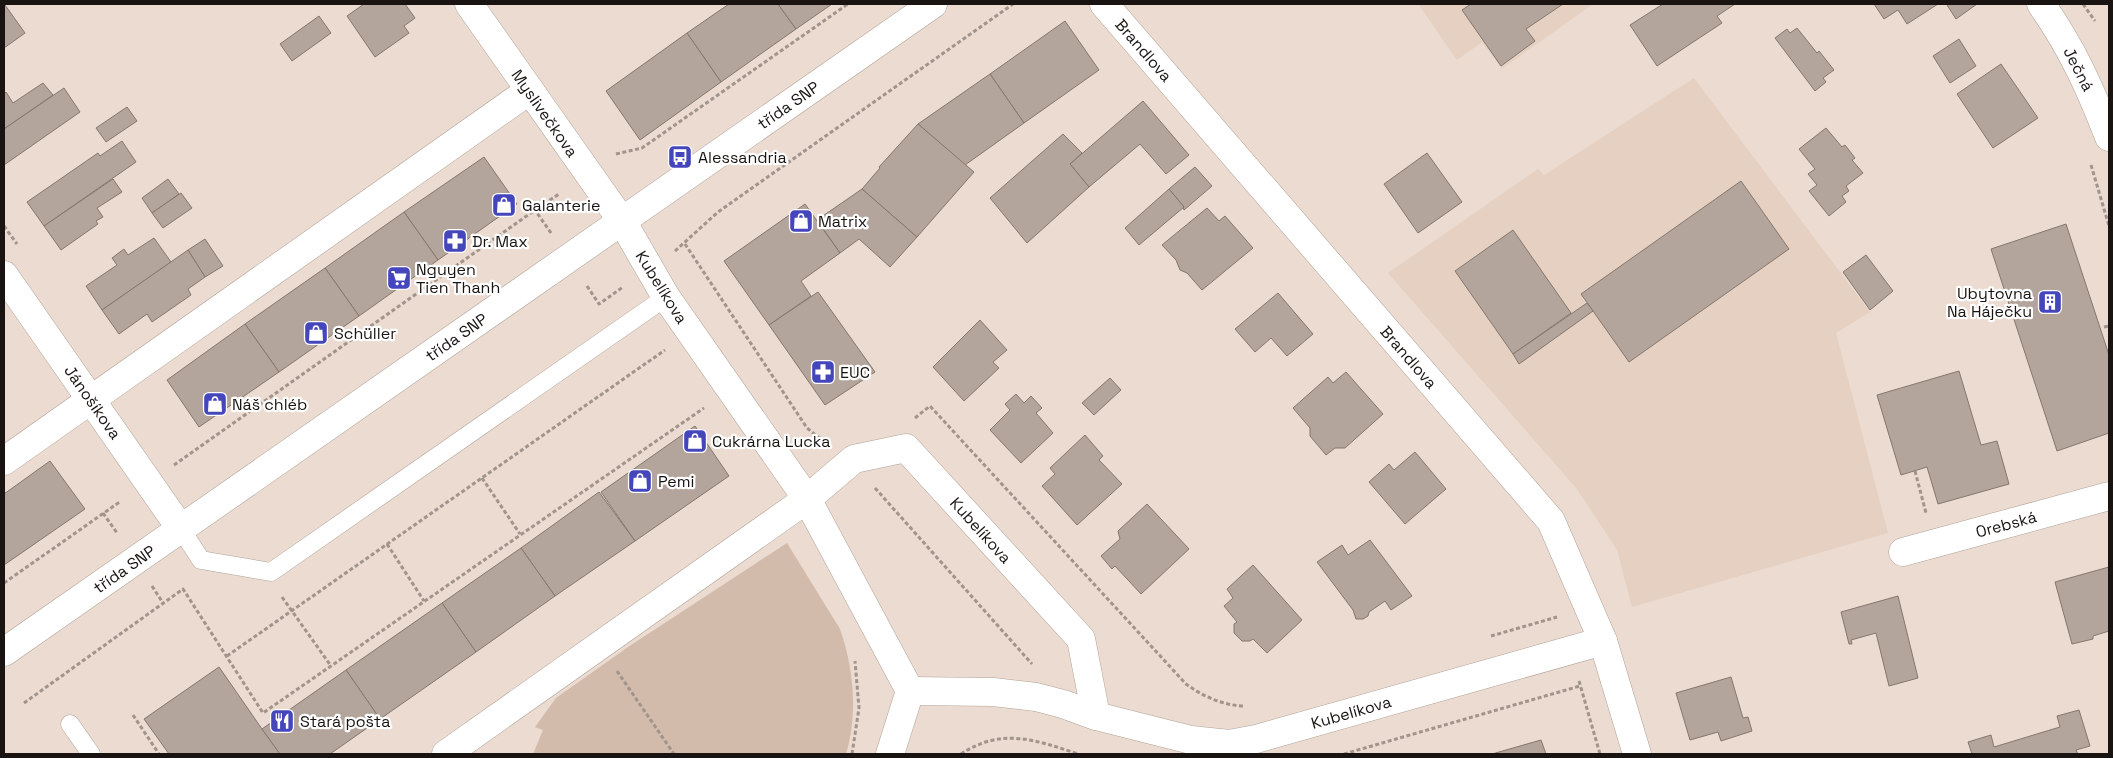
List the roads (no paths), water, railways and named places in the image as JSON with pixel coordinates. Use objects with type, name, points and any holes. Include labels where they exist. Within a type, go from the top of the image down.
[{"type":"street","name":"Myslivečkova","points":[[469,4],[622,221]]},
{"type":"street","name":"třída SNP","points":[[4,652],[933,4]]},
{"type":"street","name":"Brandlova","points":[[1104,4],[1551,520],[1603,641],[1637,754]]},
{"type":"street","name":"Ječná","points":[[2041,4],[2053,21],[2087,81],[2109,137]]},
{"type":"street","points":[[4,461],[530,90]]},
{"type":"street","name":"Kubelíkova","points":[[622,221],[666,297],[807,499],[910,691],[993,692],[1036,697],[1064,704],[1191,747],[1229,744],[1258,747],[1603,641]]},
{"type":"street","name":"Jánošíkova","points":[[4,274],[181,529]]},
{"type":"street","name":"Kubelíkova","points":[[807,499],[854,459],[906,448],[1081,639],[1096,716]]},
{"type":"street","name":"Orebská","points":[[1903,552],[2109,496]]},
{"type":"street","points":[[446,754],[807,499]]},
{"type":"street","points":[[890,754],[910,691]]},
{"type":"lane","points":[[181,529],[201,560],[271,572],[666,297]]},
{"type":"lane","points":[[70,724],[91,754]]},
{"type":"place","name":"Alessandria","points":[[680,157]]},
{"type":"place","name":"Galanterie","points":[[504,205]]},
{"type":"place","name":"Matrix","points":[[801,221]]},
{"type":"place","name":"Dr. Max","points":[[455,241]]},
{"type":"place","name":"Nguyen Tien Thanh","points":[[399,278]]},
{"type":"place","name":"Ubytovna Na Háječku","points":[[2050,302]]},
{"type":"place","name":"Schüller","points":[[316,333]]},
{"type":"place","name":"EUC","points":[[823,372]]},
{"type":"place","name":"Náš chléb","points":[[215,404]]},
{"type":"place","name":"Cukrárna Lucka","points":[[695,441]]},
{"type":"place","name":"Pemi","points":[[640,481]]},
{"type":"place","name":"Stará pošta","points":[[282,721]]}]
